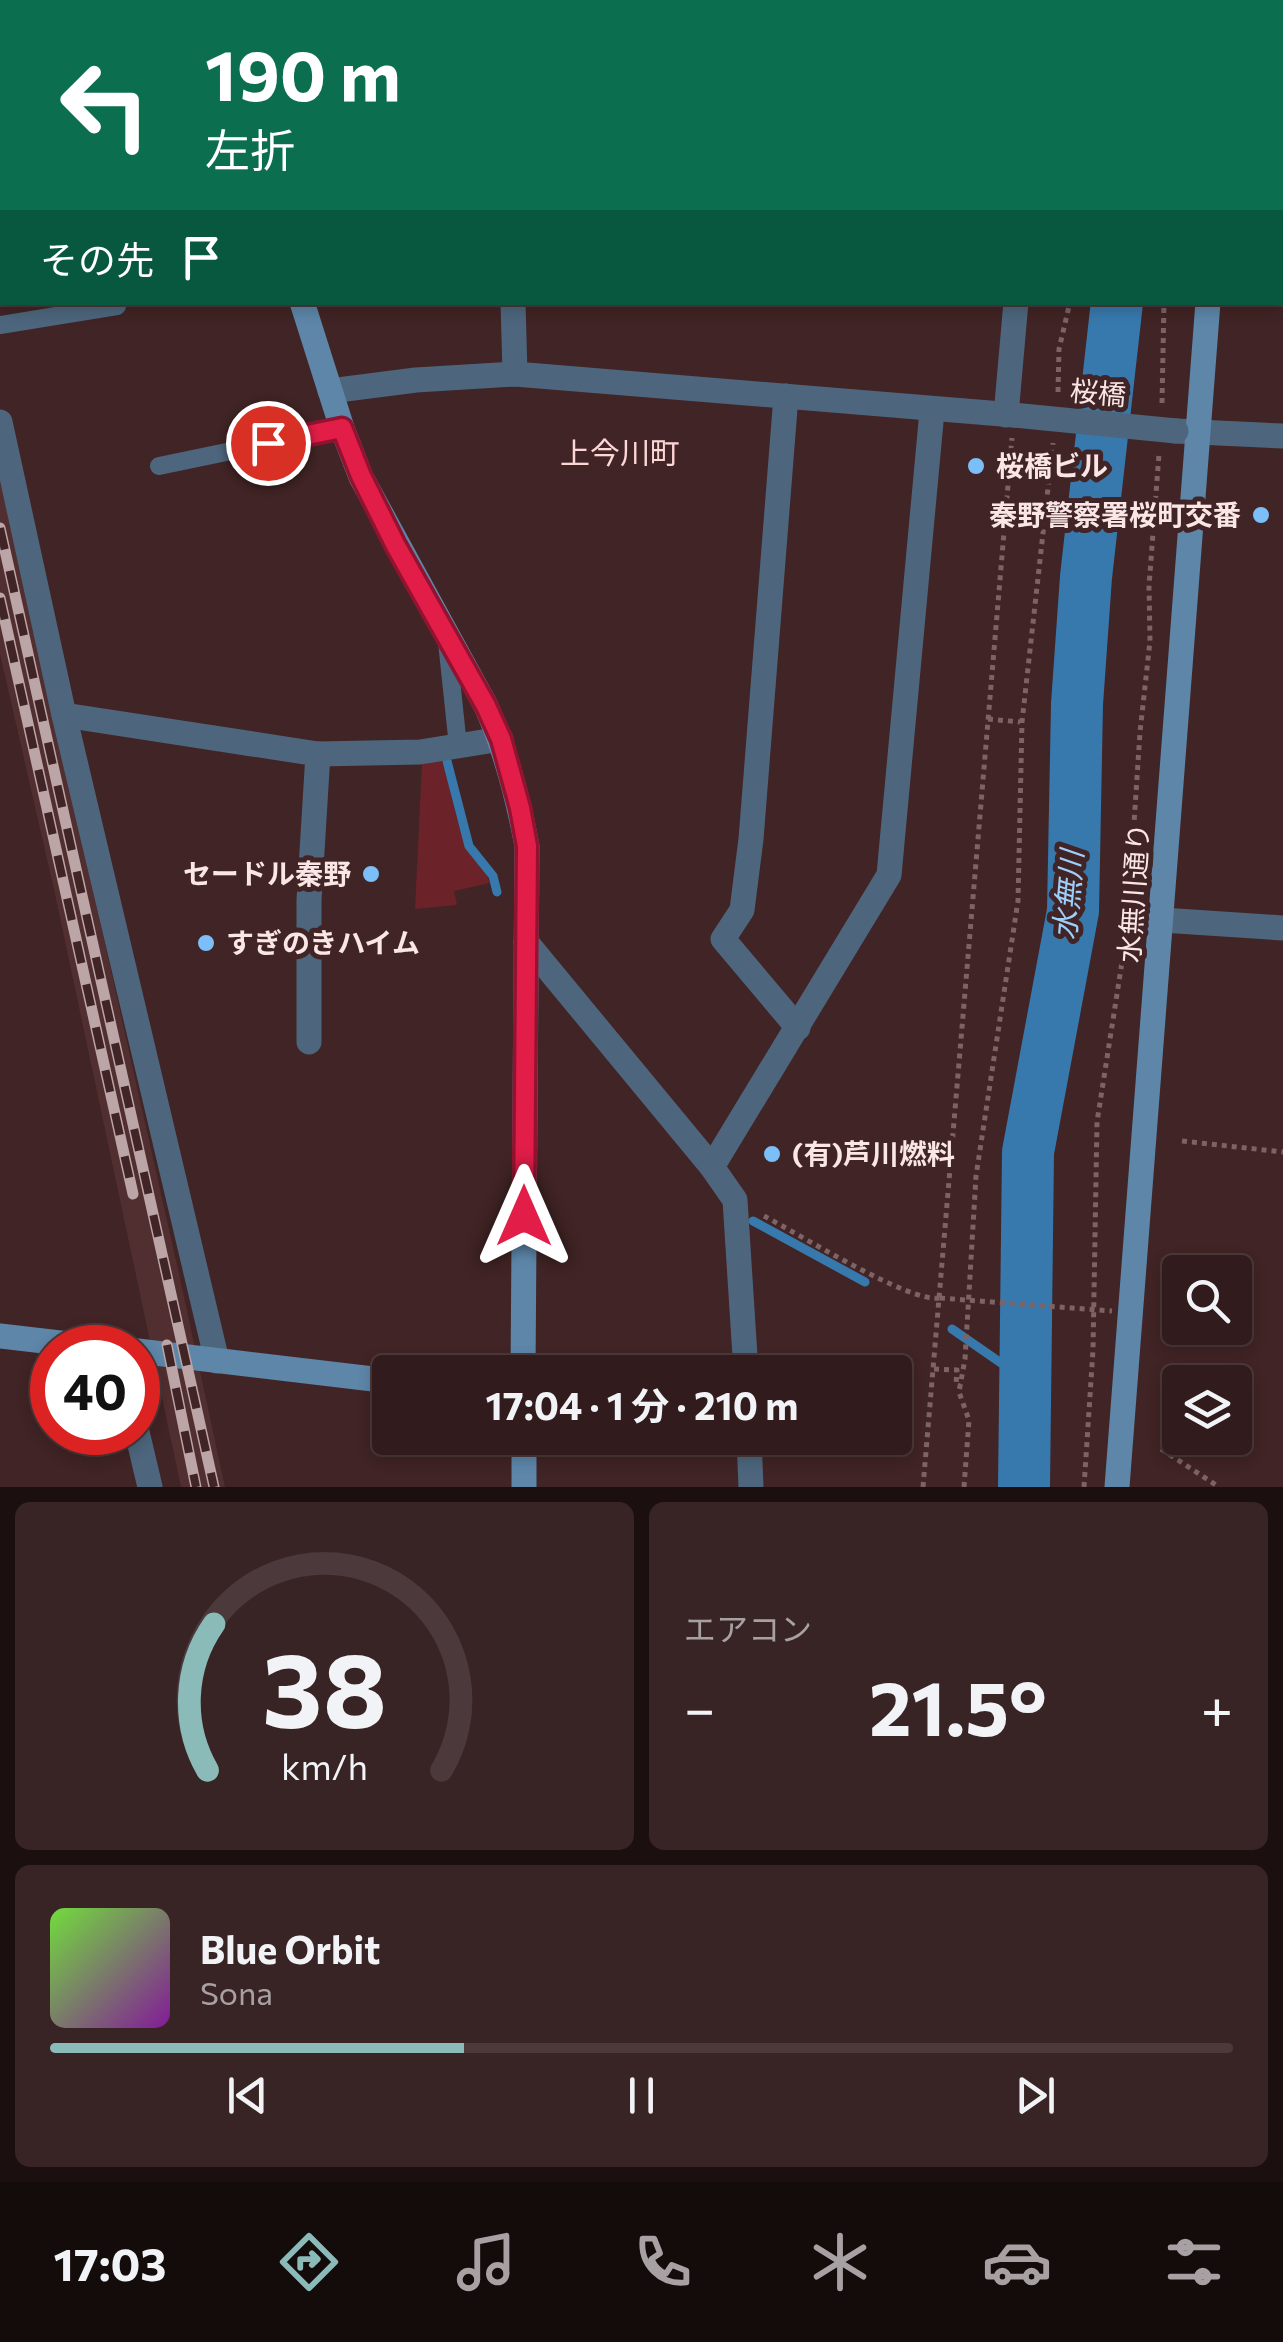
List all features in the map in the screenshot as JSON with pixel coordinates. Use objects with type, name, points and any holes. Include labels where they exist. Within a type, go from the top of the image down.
[{"type":"street","points":[[303,305],[361,476],[501,739],[527,846],[524,1355]]},
{"type":"street","points":[[513,305],[515,374]]},
{"type":"street","points":[[1010,415],[1016,305]]},
{"type":"street","name":"水無川通り","points":[[1117,1487],[1162,920],[1186,432],[1207,305]]},
{"type":"street","name":"桜橋","points":[[330,392],[416,380],[515,374],[1186,432],[1283,436]]},
{"type":"street","points":[[786,396],[751,839],[742,910],[723,939],[798,1028]]},
{"type":"street","points":[[712,1167],[889,875],[932,411]]},
{"type":"street","points":[[0,422],[64,715],[217,1361]]},
{"type":"street","points":[[64,715],[318,754],[420,752],[501,739]]},
{"type":"street","points":[[310,1042],[309,900],[318,754]]},
{"type":"street","points":[[1162,920],[1283,928]]},
{"type":"street","points":[[526,942],[735,1200],[745,1355]]},
{"type":"street","points":[[0,1336],[30,1339]]},
{"type":"street","points":[[160,1355],[372,1378]]},
{"type":"street","points":[[142,1455],[150,1487]]},
{"type":"street","points":[[524,1455],[524,1487]]},
{"type":"street","points":[[750,1455],[751,1487]]},
{"type":"lane","points":[[0,325],[117,306]]},
{"type":"lane","points":[[159,466],[342,428]]},
{"type":"lane","points":[[446,631],[458,746]]},
{"type":"path","points":[[1057,403],[1059,349],[1069,305]]},
{"type":"path","points":[[1164,305],[1166,330],[1174,332]]},
{"type":"path","points":[[923,1487],[1010,415]]},
{"type":"path","points":[[964,1487],[969,1420],[960,1386],[976,1176],[1018,901],[1022,722],[1054,442]]},
{"type":"path","points":[[1084,1487],[1096,1350],[1097,1122],[1127,930],[1150,641],[1155,505]]},
{"type":"path","points":[[988,719],[1022,722]]},
{"type":"path","points":[[1182,1141],[1283,1152]]},
{"type":"path","points":[[735,1200],[928,1300],[1112,1310]]},
{"type":"path","points":[[934,1369],[957,1370],[956,1385],[960,1386]]},
{"type":"path","points":[[1161,1449],[1218,1487]]},
{"type":"shaded area","points":[[0,476],[225,1487],[181,1487],[160,1388],[160,1325],[147,1325],[0,654]]},
{"type":"shaded area","points":[[442,760],[465,844],[490,883],[454,891],[457,905],[415,909],[422,763]]},
{"type":"waterway","name":"水無川","points":[[1024,1487],[1028,1152],[1073,911],[1077,704],[1086,577],[1117,305]]},
{"type":"waterway","points":[[447,761],[469,846],[493,876],[497,892]]},
{"type":"waterway","points":[[753,1221],[865,1282]]},
{"type":"waterway","points":[[952,1329],[1027,1381]]},
{"type":"railway","points":[[0,528],[214,1487]]},
{"type":"railway","points":[[0,598],[133,1194]]},
{"type":"railway","points":[[167,1345],[196,1487]]},
{"type":"place","name":"桜橋ビル","points":[[976,466]]},
{"type":"place","name":"秦野警察署桜町交番","points":[[1261,515]]},
{"type":"place","name":"セードル秦野","points":[[371,874]]},
{"type":"place","name":"すぎのきハイム","points":[[206,943]]},
{"type":"place","name":"(有)芦川燃料","points":[[772,1154]]},
{"type":"district","name":"上今川町","points":[[620,454]]},
{"type":"route","points":[[268,443],[342,428],[396,546],[465,664],[501,739],[527,846],[524,1216]]}]
